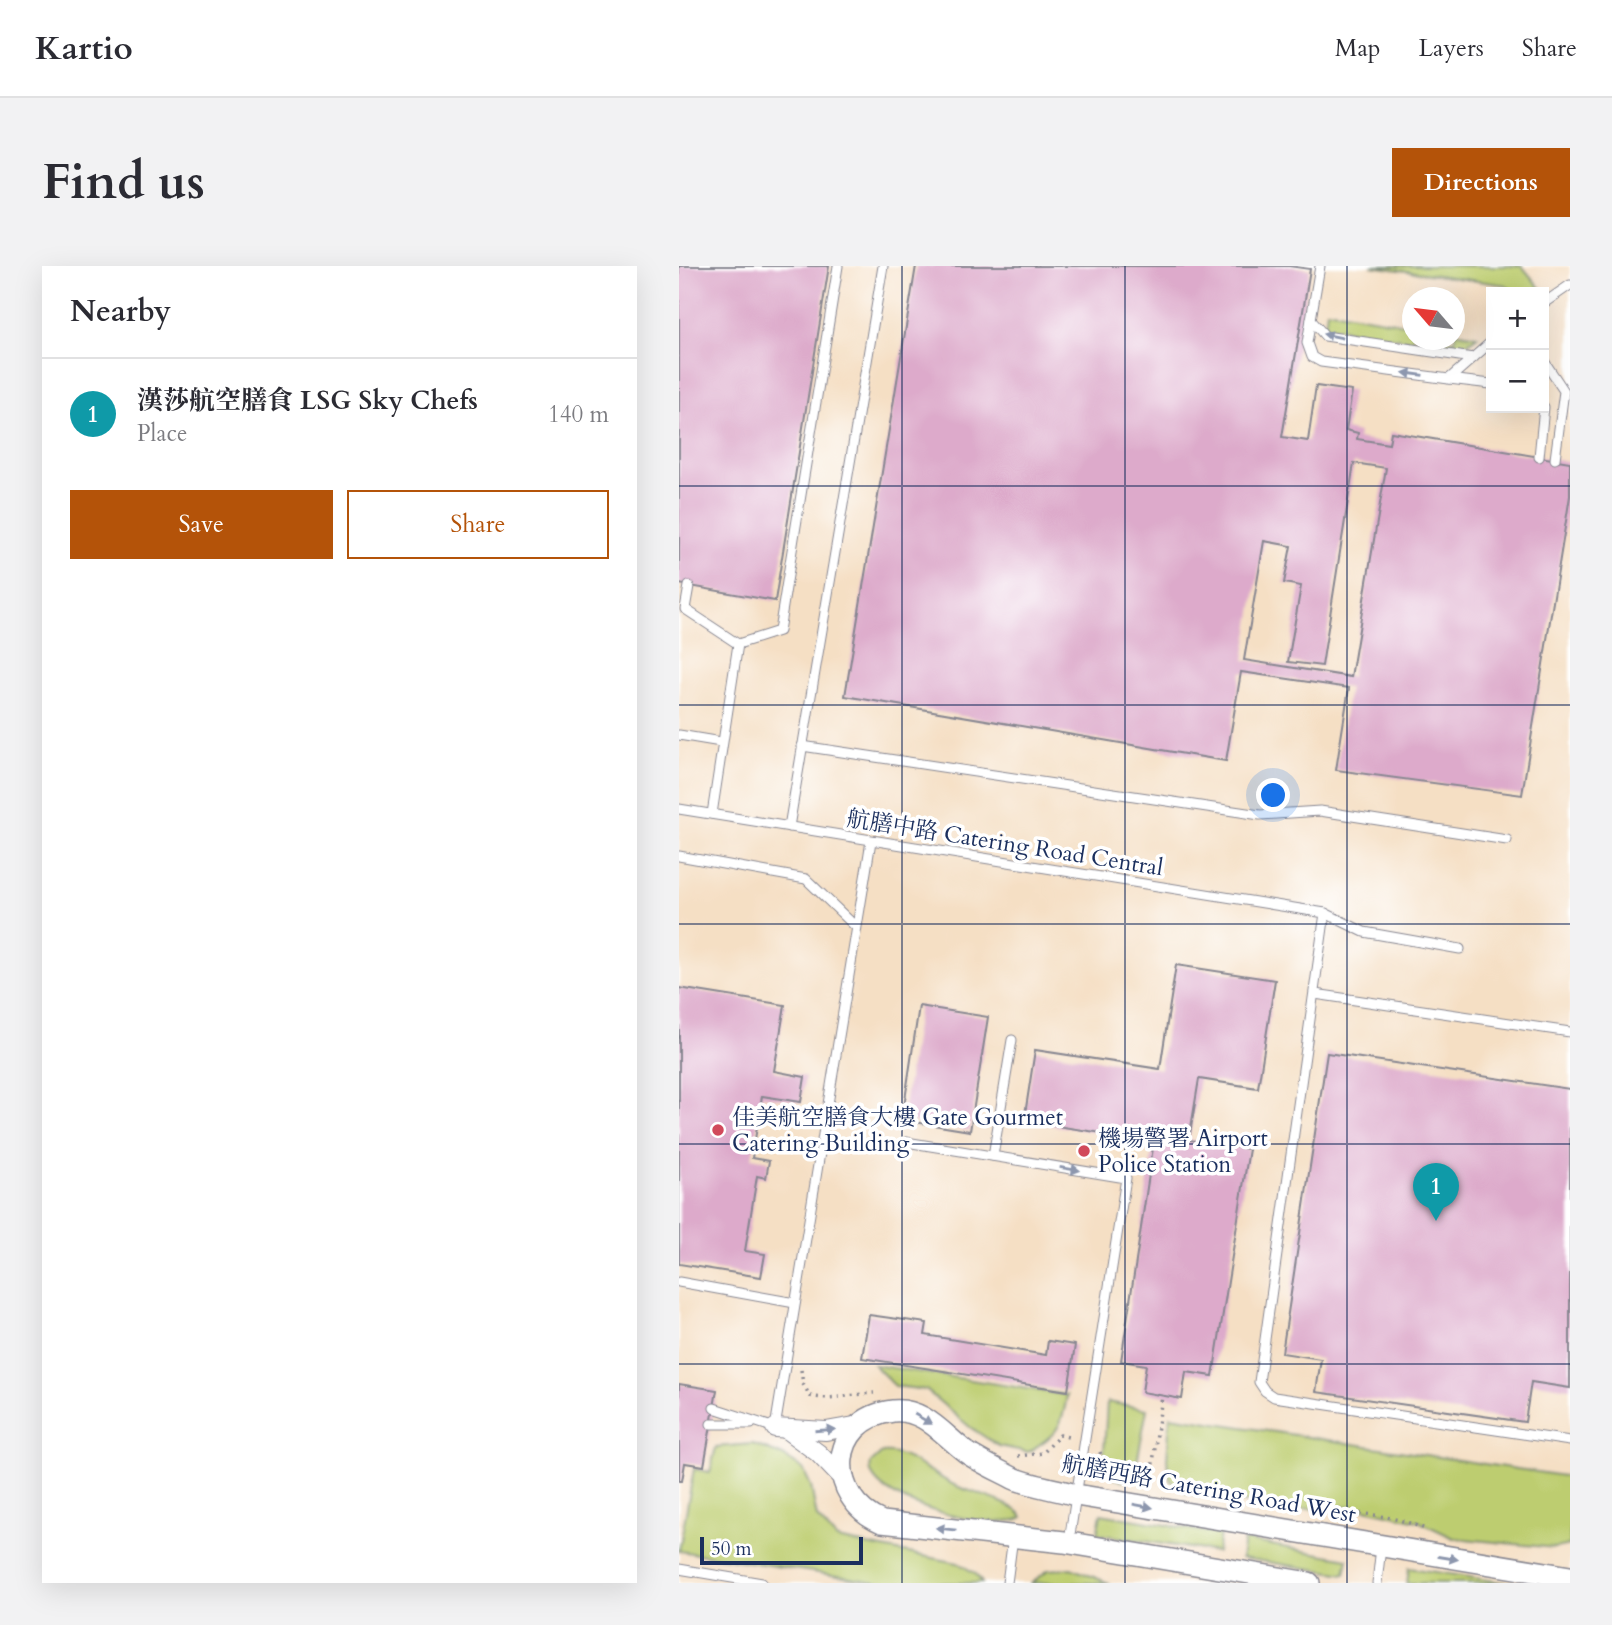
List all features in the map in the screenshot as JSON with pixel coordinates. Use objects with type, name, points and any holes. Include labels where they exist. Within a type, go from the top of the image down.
[{"type":"street","name":"航膳西路 Catering Road West","points":[[782,1429],[826,1430],[860,1425],[876,1415],[910,1412],[925,1418],[967,1453],[1016,1479],[1076,1494],[1570,1577]]},
{"type":"street","points":[[842,1478],[844,1449],[860,1425]]},
{"type":"street","name":"航膳西路 Catering Road West","points":[[782,1429],[818,1453],[842,1478],[857,1507],[882,1522],[1069,1543],[1309,1583]]},
{"type":"lane","points":[[738,644],[779,631],[838,266]]},
{"type":"lane","points":[[789,827],[883,266]]},
{"type":"lane","points":[[1320,266],[1308,351],[1321,362],[1486,383]]},
{"type":"lane","points":[[1549,300],[1570,285]]},
{"type":"lane","points":[[1311,320],[1325,336],[1473,358]]},
{"type":"lane","points":[[1449,379],[1486,346]]},
{"type":"lane","points":[[1549,368],[1565,391],[1555,459]]},
{"type":"lane","points":[[1539,457],[1543,413]]},
{"type":"lane","points":[[688,586],[685,609],[738,644]]},
{"type":"lane","points":[[712,814],[738,644]]},
{"type":"lane","points":[[679,735],[722,742]]},
{"type":"lane","points":[[802,746],[1260,816],[1320,811],[1507,840]]},
{"type":"lane","name":"航膳中路 Catering Road Central","points":[[679,809],[1325,913],[1364,932],[1460,949]]},
{"type":"lane","points":[[782,1429],[795,1303],[871,841]]},
{"type":"lane","points":[[679,856],[806,879],[856,927]]},
{"type":"lane","points":[[1325,913],[1259,1382],[1274,1397],[1570,1441]]},
{"type":"lane","points":[[1315,994],[1570,1032]]},
{"type":"lane","points":[[993,1156],[1012,1040]]},
{"type":"lane","points":[[906,1142],[1126,1178],[1069,1543]]},
{"type":"lane","points":[[679,1282],[795,1303]]},
{"type":"lane","name":"航膳西路 Catering Road West","points":[[714,1408],[756,1424],[782,1429]]},
{"type":"lane","name":"航膳西路 Catering Road West","points":[[711,1424],[756,1424]]},
{"type":"lane","points":[[1007,1583],[1013,1536]]},
{"type":"lane","points":[[1377,1583],[1381,1547]]},
{"type":"lane","points":[[679,1569],[762,1583]]},
{"type":"path","points":[[802,1364],[801,1373],[806,1390],[810,1396],[820,1398]]},
{"type":"path","points":[[1149,1490],[1163,1396]]},
{"type":"path","points":[[1013,1456],[1043,1452],[1060,1435]]},
{"type":"path","points":[[1098,1444],[1107,1475],[1118,1483]]},
{"type":"green space","points":[[1371,266],[1522,266],[1539,287],[1506,285]]},
{"type":"green space","points":[[1327,310],[1402,323],[1402,339],[1325,326]]},
{"type":"green space","points":[[1465,334],[1477,336],[1465,346]]},
{"type":"green space","points":[[874,1365],[1067,1395],[1063,1416],[1056,1430],[1028,1452],[999,1446],[971,1428],[926,1390],[895,1386]]},
{"type":"green space","points":[[1107,1402],[1147,1409],[1137,1462],[1129,1478],[1122,1481],[1114,1478],[1104,1453]]},
{"type":"green space","points":[[1170,1416],[1570,1477],[1570,1545],[1555,1548],[1454,1538],[1418,1521],[1352,1506],[1289,1510],[1186,1493],[1170,1480],[1167,1460]]},
{"type":"green space","points":[[753,1444],[783,1456],[803,1469],[811,1486],[817,1518],[837,1539],[958,1563],[976,1574],[982,1583],[882,1583],[679,1551],[694,1469],[710,1472],[716,1447]]},
{"type":"green space","points":[[882,1453],[910,1459],[956,1486],[993,1499],[1019,1512],[1023,1517],[1009,1521],[987,1521],[934,1511],[908,1501],[887,1490],[873,1477],[871,1463]]},
{"type":"green space","points":[[1101,1514],[1220,1534],[1217,1552],[1097,1534]]},
{"type":"green space","points":[[1244,1540],[1348,1559],[1345,1574],[1241,1558]]},
{"type":"green space","points":[[1071,1568],[1109,1583],[1032,1583],[1048,1570]]},
{"type":"green space","points":[[1409,1568],[1509,1583],[1407,1583]]},
{"type":"building","points":[[679,266],[829,266],[775,601],[679,584]]},
{"type":"building","points":[[916,266],[1289,266],[1310,269],[1282,437],[1308,441],[1316,386],[1352,391],[1346,430],[1358,433],[1357,439],[1389,444],[1391,432],[1570,462],[1570,496],[1522,795],[1336,770],[1349,688],[1241,672],[1226,761],[845,696]],"holes":[[[1354,463],[1386,468],[1351,677],[1244,660],[1264,541],[1291,546],[1284,583],[1301,586],[1288,662],[1322,666]]]},
{"type":"building","points":[[1176,965],[1275,980],[1258,1088],[1199,1079],[1189,1140],[1249,1149],[1213,1376],[1186,1372],[1182,1399],[1142,1392],[1146,1365],[1121,1361],[1154,1141],[1024,1121],[1035,1050],[1160,1069]]},
{"type":"building","name":"佳美航空膳食大樓 Gate Gourmet Catering Building","points":[[679,988],[785,1005],[774,1071],[805,1077],[801,1102],[762,1096],[752,1158],[769,1161],[766,1178],[757,1176],[745,1251],[765,1254],[761,1277],[679,1264]]},
{"type":"building","points":[[919,1006],[988,1017],[970,1131],[902,1120]]},
{"type":"building","points":[[1327,1053],[1570,1089],[1570,1388],[1531,1382],[1525,1422],[1316,1392],[1321,1359],[1282,1353]]},
{"type":"building","points":[[869,1315],[927,1323],[925,1335],[1046,1355],[1048,1341],[1075,1345],[1068,1391],[862,1358]]},
{"type":"building","points":[[679,1384],[717,1390],[704,1466],[685,1463],[682,1481],[679,1481]]},
{"type":"place","name":"佳美航空膳食大樓 Gate Gourmet Catering Building","points":[[718,1130]]},
{"type":"place","name":"機場警署 Airport Police Station","points":[[1084,1151]]},
{"type":"place","name":"漢莎航空膳食 LSG Sky Chefs","points":[[1436,1221]]}]
